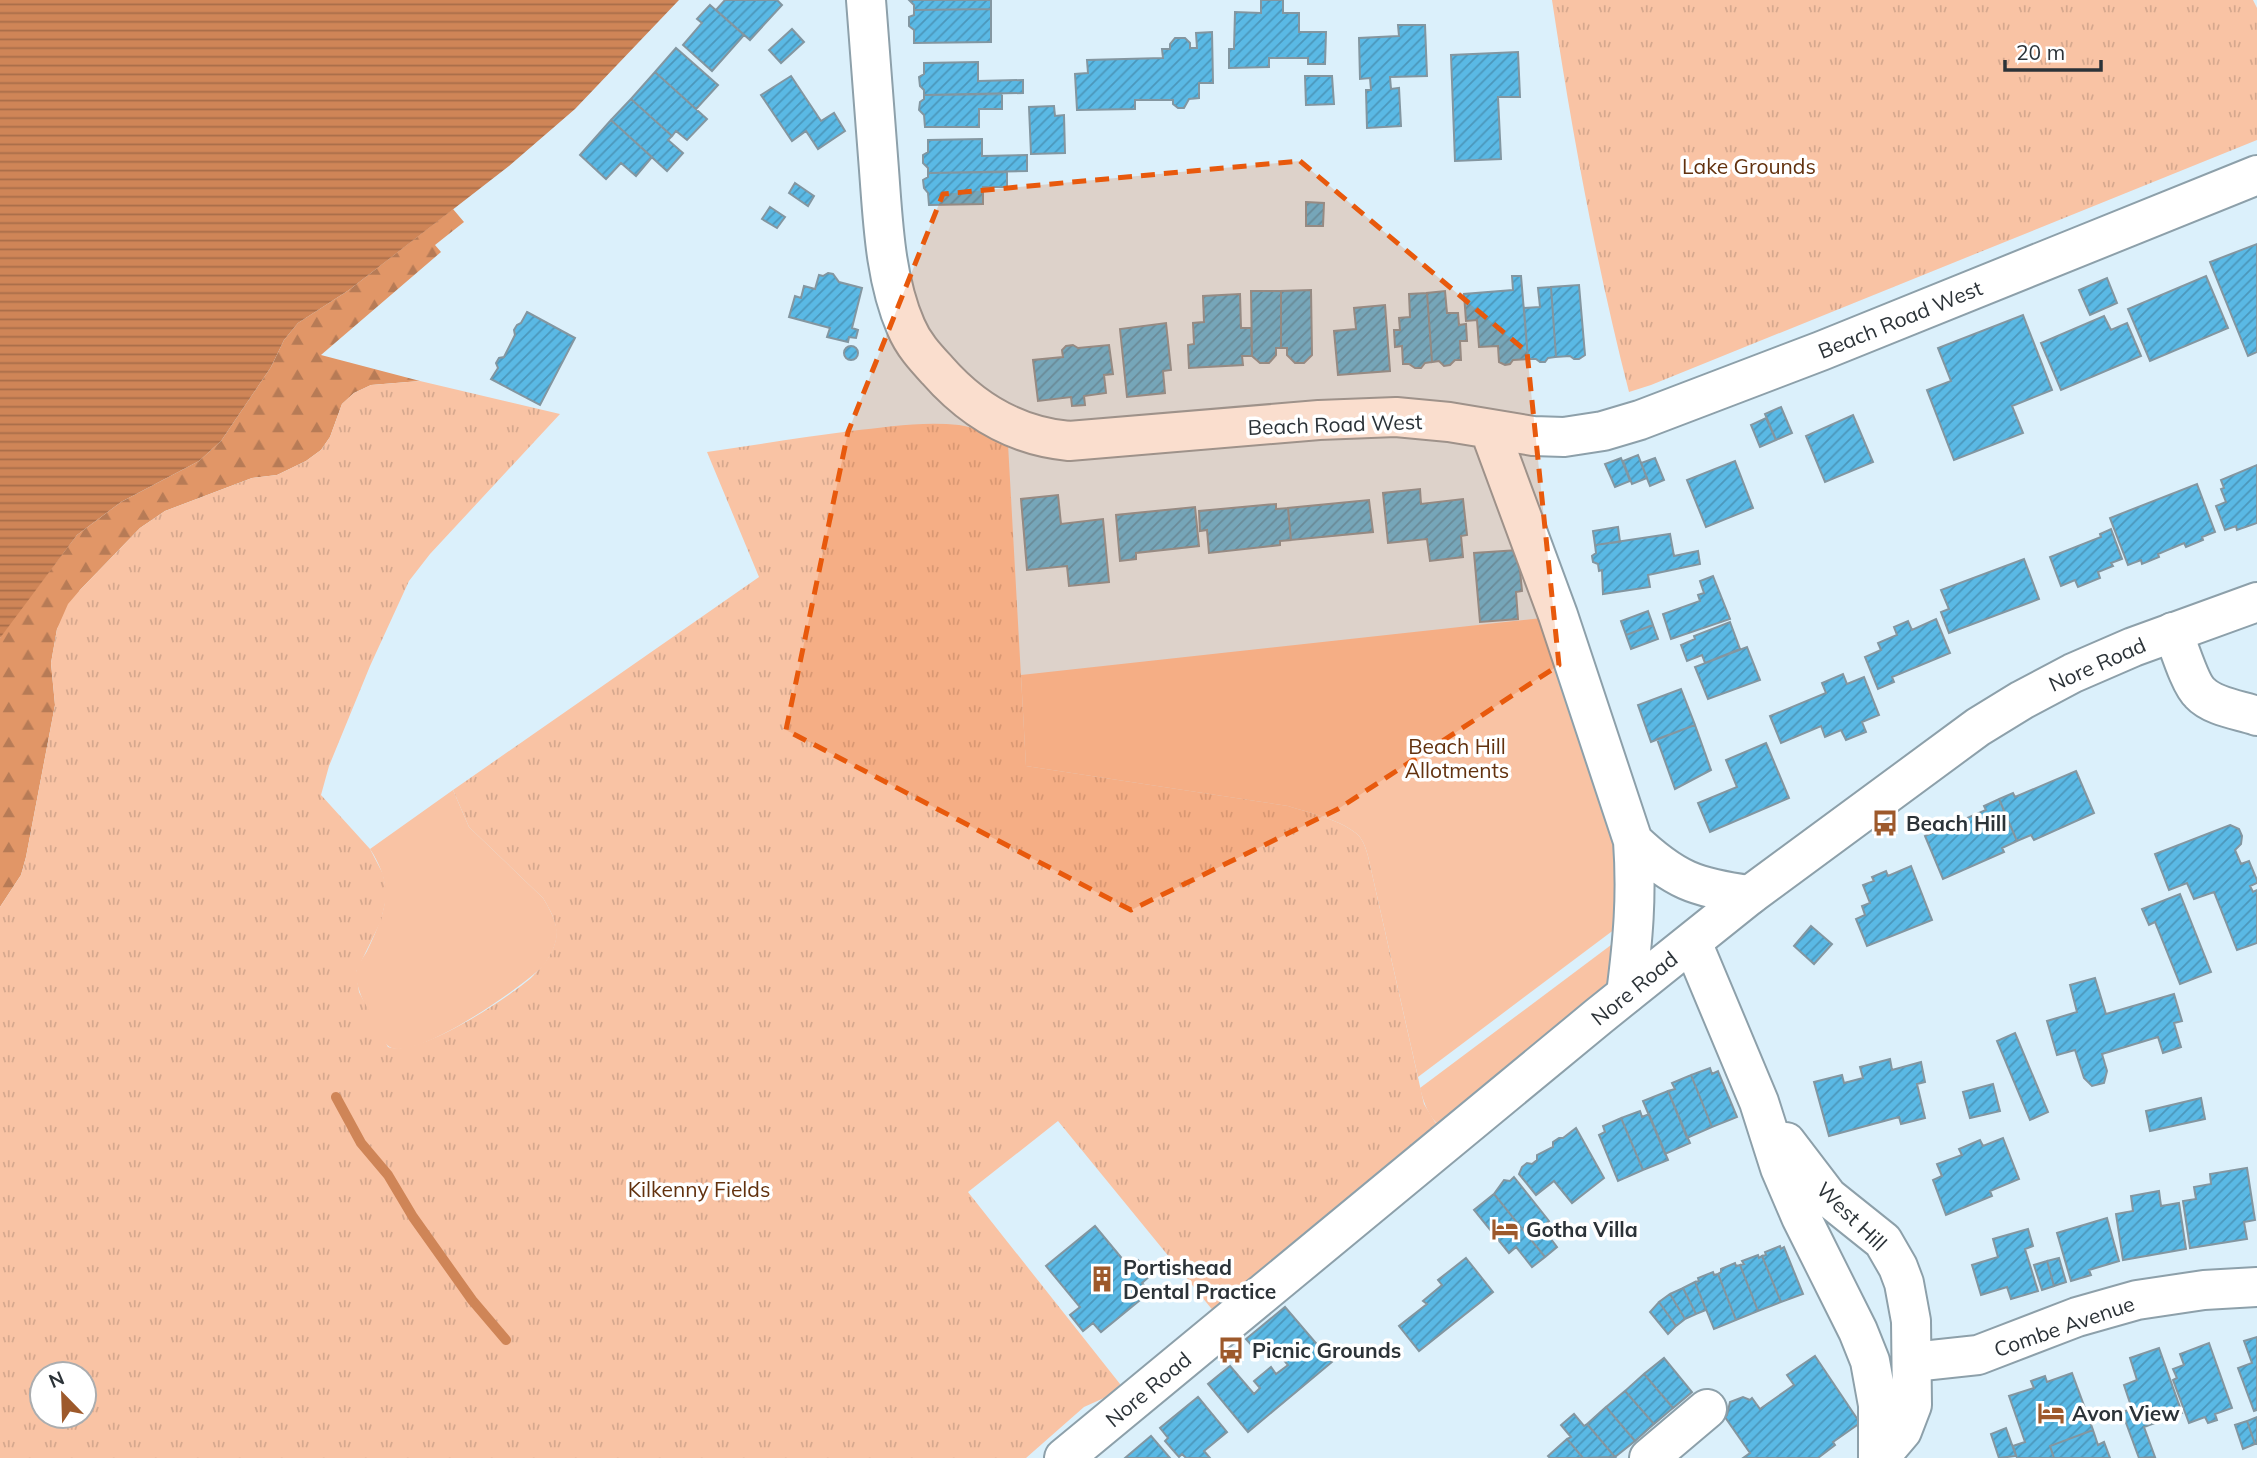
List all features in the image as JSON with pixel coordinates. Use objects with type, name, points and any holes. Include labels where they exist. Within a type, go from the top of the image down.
[{"type":"street","name":"Beach Road West","points":[[866,0],[883,219],[895,296],[906,330],[942,376],[978,408],[1016,429],[1048,439],[1069,441],[1372,418],[1419,418],[1534,436],[1564,437],[1603,431],[1640,420],[1821,351],[2257,174]]},
{"type":"street","points":[[1490,430],[1558,615],[1633,841],[1635,921],[1626,994]]},
{"type":"street","name":"Nore Road","points":[[1064,1458],[1626,994],[1751,895],[1978,727],[2073,673],[2173,632],[2257,602]]},
{"type":"street","points":[[2173,632],[2199,693],[2213,701],[2257,716]]},
{"type":"street","points":[[1633,841],[1673,874],[1713,890],[1751,895]]},
{"type":"street","name":"West Hill","points":[[1692,942],[1759,1102],[1780,1168],[1870,1361],[1878,1405],[1879,1458]]},
{"type":"street","name":"West Hill","points":[[1759,1102],[1814,1181],[1828,1197],[1873,1231],[1891,1253],[1898,1267],[1908,1302],[1913,1395],[1911,1412],[1902,1431],[1879,1458]]},
{"type":"street","name":"Combe Avenue","points":[[1913,1362],[1978,1355],[2077,1317],[2137,1300],[2204,1290],[2257,1287]]},
{"type":"street","points":[[1650,1458],[1707,1409]]},
{"type":"highlighted area","points":[[1300,161],[1527,352],[1559,665],[1338,809],[1131,910],[786,730],[848,432],[943,194]]},
{"type":"green space","name":"Lake Grounds","points":[[1552,0],[2253,0],[2257,8],[2257,140],[1629,392],[1586,197]]},
{"type":"green space","points":[[453,209],[464,222],[435,245],[441,252],[321,355],[420,381],[371,385],[354,393],[342,404],[330,437],[321,450],[306,461],[277,475],[252,478],[165,511],[140,528],[80,590],[57,629],[51,663],[55,705],[26,857],[21,875],[0,907],[0,638],[3,632],[77,535],[121,502],[199,461],[221,441],[271,367],[284,340],[298,323],[349,290]]},
{"type":"green space","name":"Kilkenny Fields","points":[[420,381],[560,414],[430,554],[409,581],[370,666],[329,766],[321,795],[370,849],[383,874],[387,894],[381,921],[356,972],[359,992],[388,1047],[402,1048],[420,1044],[484,1012],[531,978],[548,958],[555,943],[556,925],[543,898],[469,827],[453,790],[759,577],[707,452],[878,428],[918,424],[959,425],[1008,444],[1026,766],[1288,806],[1335,821],[1359,836],[1368,856],[1424,1104],[1442,1128],[1215,1313],[1058,1121],[968,1192],[1124,1389],[1084,1407],[1026,1458],[0,1458],[0,907],[21,875],[26,857],[55,705],[51,663],[57,629],[68,604],[140,528],[165,511],[252,478],[277,475],[306,461],[321,450],[330,437],[342,404],[354,393],[371,385]]},
{"type":"green space","name":"Beach Hill Allotments","points":[[1542,618],[1614,827],[1619,926],[1418,1077],[1368,856],[1359,836],[1353,831],[1288,806],[1026,766],[1021,675]]},
{"type":"green space","points":[[453,790],[469,827],[543,898],[555,923],[556,941],[543,966],[514,990],[441,1035],[418,1045],[399,1049],[387,1045],[383,1040],[367,1010],[356,978],[358,966],[379,923],[385,899],[383,875],[370,849]]},
{"type":"green space","points":[[1619,939],[1612,982],[1442,1128],[1437,1124],[1423,1100],[1420,1088]]},
{"type":"shaded area","points":[[0,0],[679,0],[575,109],[509,166],[349,290],[298,323],[284,340],[271,367],[221,441],[199,461],[121,502],[77,535],[0,638]]},
{"type":"building","points":[[725,0],[777,0],[782,5],[750,40],[716,10]]},
{"type":"building","points":[[909,0],[991,0],[991,9],[914,10],[914,5]]},
{"type":"building","points":[[1261,0],[1283,0],[1283,13],[1299,13],[1299,32],[1326,32],[1325,64],[1308,64],[1308,58],[1269,58],[1269,67],[1229,68],[1229,49],[1234,49],[1235,12],[1261,13]]},
{"type":"building","points":[[710,5],[744,35],[712,71],[683,45],[702,23],[697,19]]},
{"type":"building","points":[[991,9],[991,42],[914,43],[914,30],[909,26],[909,17],[914,15],[914,10]]},
{"type":"building","points":[[1398,25],[1425,25],[1427,76],[1390,77],[1391,89],[1399,88],[1401,126],[1367,128],[1366,90],[1371,90],[1370,78],[1360,79],[1359,38],[1399,36]]},
{"type":"building","points":[[792,29],[804,42],[781,63],[769,50]]},
{"type":"building","points":[[1212,32],[1213,83],[1199,83],[1199,98],[1189,99],[1184,108],[1178,108],[1173,104],[1173,100],[1135,100],[1135,109],[1077,110],[1075,74],[1088,73],[1087,60],[1163,58],[1162,49],[1170,49],[1175,38],[1185,38],[1190,43],[1190,48],[1197,48],[1196,33]]},
{"type":"building","points":[[676,48],[718,85],[696,109],[655,72]]},
{"type":"building","points":[[1518,52],[1520,97],[1498,97],[1501,159],[1455,161],[1451,55]]},
{"type":"building","points":[[978,62],[978,81],[1023,80],[1023,93],[924,95],[919,77],[924,74],[924,63]]},
{"type":"building","points":[[655,72],[707,119],[687,140],[676,131],[672,136],[631,99]]},
{"type":"building","points":[[791,76],[821,121],[834,113],[845,131],[818,149],[806,131],[792,141],[761,95]]},
{"type":"building","points":[[1305,76],[1332,76],[1334,104],[1306,105]]},
{"type":"building","points":[[1002,94],[1002,109],[979,109],[979,127],[925,127],[924,115],[919,110],[924,95]]},
{"type":"building","points":[[631,99],[672,136],[668,140],[683,153],[667,171],[611,120]]},
{"type":"building","points":[[1054,106],[1055,116],[1064,115],[1065,153],[1031,154],[1029,107]]},
{"type":"building","points":[[611,120],[652,157],[636,176],[621,163],[606,179],[580,155]]},
{"type":"building","points":[[982,139],[982,156],[1027,155],[1027,171],[928,173],[928,168],[923,163],[923,155],[928,152],[928,140]]},
{"type":"building","points":[[1007,172],[1007,187],[983,187],[983,204],[929,205],[923,180],[928,177],[928,173]]},
{"type":"building","points":[[795,183],[814,196],[808,206],[789,193]]},
{"type":"building","points":[[1306,202],[1324,203],[1323,226],[1306,226]]},
{"type":"building","points":[[770,207],[785,217],[777,228],[762,219]]},
{"type":"building","points":[[2257,244],[2257,352],[2248,356],[2210,262]]},
{"type":"building","points":[[833,274],[839,282],[862,288],[852,328],[858,330],[856,338],[849,337],[848,342],[827,337],[830,328],[789,317],[795,296],[801,298],[804,286],[815,289],[819,275]]},
{"type":"building","points":[[1512,276],[1521,276],[1528,359],[1513,360],[1505,365],[1499,362],[1498,346],[1479,347],[1477,320],[1466,321],[1464,294],[1513,290]]},
{"type":"building","points":[[2206,276],[2228,328],[2150,361],[2128,309]]},
{"type":"building","points":[[2107,278],[2117,303],[2090,315],[2079,290]]},
{"type":"building","points":[[1579,285],[1585,355],[1579,359],[1570,356],[1556,357],[1551,287]]},
{"type":"building","points":[[1551,287],[1556,357],[1540,362],[1528,359],[1524,308],[1540,307],[1538,288]]},
{"type":"building","points":[[1311,290],[1312,355],[1304,363],[1295,363],[1287,355],[1287,348],[1281,348],[1281,291]]},
{"type":"building","points":[[1251,291],[1281,291],[1281,348],[1276,348],[1276,355],[1269,363],[1260,363],[1252,356]]},
{"type":"building","points":[[1445,291],[1447,313],[1458,313],[1459,325],[1466,324],[1467,341],[1460,341],[1461,360],[1444,366],[1439,361],[1432,362],[1427,293]]},
{"type":"building","points":[[1427,293],[1432,362],[1415,368],[1403,364],[1402,346],[1395,347],[1394,330],[1400,330],[1399,318],[1410,317],[1409,294]]},
{"type":"building","points":[[1240,294],[1241,328],[1251,328],[1252,356],[1242,356],[1243,365],[1189,368],[1188,345],[1194,344],[1193,323],[1204,322],[1203,296]]},
{"type":"building","points":[[1385,305],[1390,371],[1338,375],[1334,331],[1356,329],[1354,308]]},
{"type":"building","points":[[527,312],[575,338],[540,405],[491,379],[498,368],[496,363],[499,358],[504,357],[515,335],[514,330]]},
{"type":"building","points":[[2023,315],[2052,390],[2012,406],[2023,433],[1954,460],[1927,390],[1951,381],[1938,348]]},
{"type":"building","points":[[2104,316],[2111,330],[2127,323],[2141,356],[2061,390],[2041,343]]},
{"type":"building","points":[[1166,323],[1171,370],[1163,371],[1165,393],[1127,397],[1120,329]]},
{"type":"building","points":[[1073,345],[1078,348],[1109,345],[1113,374],[1104,375],[1106,393],[1084,396],[1085,405],[1072,406],[1071,397],[1038,401],[1033,360],[1063,357],[1062,350]]},
{"type":"building","points":[[848,346],[854,346],[858,353],[854,360],[848,360],[844,356],[844,350]]},
{"type":"building","points":[[1781,407],[1792,433],[1776,440],[1765,414]]},
{"type":"building","points":[[1853,415],[1873,462],[1825,482],[1806,436]]},
{"type":"building","points":[[1766,418],[1776,440],[1760,447],[1751,425]]},
{"type":"building","points":[[1638,455],[1647,478],[1632,484],[1623,461]]},
{"type":"building","points":[[1621,458],[1630,481],[1615,487],[1605,464]]},
{"type":"building","points":[[1655,458],[1664,480],[1650,486],[1641,463]]},
{"type":"building","points":[[1735,461],[1753,508],[1706,527],[1687,480]]},
{"type":"building","points":[[2257,465],[2257,523],[2237,530],[2236,526],[2225,530],[2216,506],[2226,502],[2221,480]]},
{"type":"building","points":[[2197,484],[2215,532],[2186,547],[2184,543],[2158,554],[2159,557],[2142,564],[2141,560],[2128,565],[2110,518]]},
{"type":"building","points":[[1420,489],[1421,504],[1463,499],[1467,535],[1461,536],[1463,557],[1430,561],[1427,539],[1388,543],[1383,493]]},
{"type":"building","points":[[1058,495],[1061,524],[1103,519],[1109,582],[1069,586],[1067,566],[1027,570],[1021,499]]},
{"type":"building","points":[[1369,500],[1373,532],[1291,540],[1288,508]]},
{"type":"building","points":[[1276,504],[1276,509],[1288,508],[1291,540],[1280,541],[1280,545],[1209,553],[1207,530],[1200,531],[1199,511]]},
{"type":"building","points":[[1195,507],[1199,546],[1136,553],[1136,559],[1120,561],[1116,515]]},
{"type":"building","points":[[1618,527],[1620,542],[1595,545],[1593,531]]},
{"type":"building","points":[[2111,529],[2122,559],[2098,572],[2100,578],[2078,587],[2075,580],[2061,586],[2050,557],[2101,537],[2100,534]]},
{"type":"building","points":[[1670,534],[1674,556],[1698,551],[1700,564],[1648,575],[1650,587],[1603,594],[1602,570],[1599,571],[1592,556],[1596,553],[1595,545]]},
{"type":"building","points":[[1518,550],[1522,591],[1516,592],[1518,619],[1480,622],[1474,553]]},
{"type":"building","points":[[2024,559],[2039,599],[1949,633],[1941,612],[1949,609],[1941,590]]},
{"type":"building","points":[[1713,576],[1730,619],[1671,639],[1663,614],[1700,601],[1698,595],[1704,593],[1700,581]]},
{"type":"building","points":[[1648,611],[1653,625],[1626,635],[1621,621]]},
{"type":"building","points":[[1936,619],[1950,653],[1892,677],[1894,682],[1878,689],[1865,657],[1881,650],[1878,643],[1897,635],[1894,627],[1908,621],[1912,630]]},
{"type":"building","points":[[1730,622],[1740,649],[1705,663],[1702,655],[1687,661],[1681,645],[1695,639],[1694,636]]},
{"type":"building","points":[[1653,625],[1658,639],[1631,649],[1626,635]]},
{"type":"building","points":[[1747,647],[1760,680],[1708,699],[1695,667]]},
{"type":"building","points":[[1843,674],[1847,684],[1864,677],[1879,715],[1862,722],[1866,732],[1846,740],[1841,730],[1825,737],[1821,726],[1781,743],[1770,716],[1826,693],[1822,683]]},
{"type":"building","points":[[1681,689],[1695,725],[1651,742],[1638,705]]},
{"type":"building","points":[[1695,725],[1711,770],[1675,789],[1657,739]]},
{"type":"building","points":[[1766,743],[1789,798],[1710,832],[1698,803],[1737,787],[1726,760]]},
{"type":"building","points":[[2076,771],[2094,813],[2034,840],[2031,835],[2017,841],[1999,799],[2013,793],[2015,797]]},
{"type":"building","points":[[1999,799],[2017,841],[2002,848],[2004,852],[1943,879],[1925,836],[1986,810],[1984,806]]},
{"type":"building","points":[[2230,825],[2239,829],[2242,836],[2241,844],[2235,850],[2241,864],[2249,861],[2257,880],[2257,883],[2250,886],[2253,892],[2257,890],[2257,943],[2237,950],[2214,892],[2194,899],[2187,883],[2169,890],[2155,854]]},
{"type":"building","points":[[1911,866],[1932,920],[1867,946],[1856,919],[1865,915],[1862,906],[1870,903],[1863,885],[1874,881],[1872,877],[1886,871],[1888,876]]},
{"type":"building","points":[[2180,894],[2211,972],[2180,984],[2155,922],[2149,925],[2142,909]]},
{"type":"building","points":[[1811,926],[1832,944],[1814,964],[1794,946]]},
{"type":"building","points":[[2095,978],[2106,1014],[2174,994],[2182,1021],[2174,1023],[2181,1047],[2163,1053],[2158,1037],[2102,1054],[2107,1071],[2104,1083],[2092,1086],[2084,1078],[2075,1050],[2057,1055],[2047,1021],[2077,1012],[2070,985]]},
{"type":"building","points":[[2015,1033],[2048,1112],[2030,1120],[1997,1041]]},
{"type":"building","points":[[1890,1059],[1892,1070],[1921,1062],[1925,1082],[1917,1084],[1925,1118],[1901,1124],[1899,1117],[1829,1136],[1814,1082],[1842,1075],[1844,1083],[1863,1078],[1860,1067]]},
{"type":"building","points":[[1710,1068],[1712,1074],[1718,1071],[1737,1117],[1712,1127],[1691,1075]]},
{"type":"building","points":[[1691,1075],[1712,1127],[1687,1138],[1668,1091],[1675,1089],[1672,1083]]},
{"type":"building","points":[[1993,1084],[2000,1111],[1970,1118],[1963,1092]]},
{"type":"building","points":[[1668,1091],[1690,1143],[1665,1154],[1643,1101]]},
{"type":"building","points":[[2201,1098],[2205,1119],[2150,1131],[2146,1111]]},
{"type":"building","points":[[1640,1111],[1642,1117],[1649,1114],[1668,1160],[1643,1170],[1621,1118]]},
{"type":"building","points":[[1621,1118],[1643,1170],[1618,1181],[1599,1135],[1605,1132],[1603,1126]]},
{"type":"building","points":[[1576,1128],[1604,1178],[1572,1203],[1554,1181],[1536,1195],[1519,1174],[1522,1167],[1527,1163],[1532,1164],[1537,1160],[1537,1155],[1553,1147],[1553,1142]]},
{"type":"building","points":[[2003,1138],[2019,1179],[1990,1191],[1992,1196],[1946,1215],[1933,1180],[1942,1176],[1937,1164],[1962,1155],[1959,1149],[1980,1140],[1983,1146]]},
{"type":"building","points":[[2247,1168],[2255,1220],[2244,1222],[2247,1239],[2190,1248],[2183,1201],[2196,1199],[2194,1187],[2211,1184],[2210,1174]]},
{"type":"building","points":[[1514,1177],[1549,1221],[1542,1227],[1557,1247],[1545,1257],[1494,1194],[1504,1180],[1510,1181]]},
{"type":"building","points":[[2159,1191],[2161,1206],[2179,1203],[2186,1249],[2123,1260],[2116,1214],[2133,1211],[2131,1196]]},
{"type":"building","name":"Gotha Villa","points":[[1494,1194],[1545,1257],[1532,1267],[1516,1247],[1509,1253],[1474,1210]]},
{"type":"building","points":[[2107,1218],[2119,1261],[2089,1270],[2091,1275],[2071,1281],[2057,1233]]},
{"type":"building","name":"Portishead Dental Practice","points":[[1095,1226],[1129,1267],[1138,1260],[1151,1275],[1142,1283],[1150,1292],[1101,1332],[1093,1323],[1083,1331],[1070,1315],[1080,1307],[1046,1266]]},
{"type":"building","points":[[2028,1229],[2033,1246],[2025,1249],[2038,1291],[2011,1299],[2007,1287],[1981,1295],[1972,1265],[1998,1257],[1993,1239]]},
{"type":"building","points":[[1780,1246],[1781,1249],[1784,1247],[1803,1294],[1781,1302],[1762,1256]]},
{"type":"building","points":[[1758,1255],[1759,1258],[1762,1256],[1781,1302],[1758,1311],[1740,1265],[1744,1264],[1742,1261]]},
{"type":"building","points":[[1466,1258],[1493,1292],[1419,1351],[1399,1326],[1427,1304],[1423,1301],[1442,1285],[1438,1280]]},
{"type":"building","points":[[2059,1258],[2066,1282],[2054,1286],[2047,1261]]},
{"type":"building","points":[[2047,1261],[2054,1286],[2042,1290],[2034,1265]]},
{"type":"building","points":[[1735,1263],[1736,1266],[1740,1265],[1758,1311],[1736,1320],[1718,1274],[1721,1269]]},
{"type":"building","points":[[1713,1272],[1714,1275],[1718,1274],[1736,1320],[1714,1329],[1695,1282]]},
{"type":"building","points":[[1695,1282],[1706,1310],[1696,1314],[1683,1288]]},
{"type":"building","points":[[1683,1288],[1696,1314],[1685,1319],[1670,1294]]},
{"type":"building","points":[[1670,1294],[1685,1319],[1676,1326],[1659,1302]]},
{"type":"building","points":[[1659,1302],[1676,1326],[1668,1334],[1650,1312]]},
{"type":"building","points":[[1285,1307],[1332,1362],[1248,1432],[1208,1384],[1230,1366],[1254,1394],[1260,1388],[1254,1381],[1271,1367],[1276,1374],[1288,1365],[1267,1340],[1256,1350],[1246,1339]]},
{"type":"building","points":[[2257,1337],[2257,1410],[2254,1411],[2238,1368],[2252,1363],[2244,1341]]},
{"type":"building","points":[[2209,1343],[2232,1408],[2215,1414],[2217,1420],[2208,1423],[2205,1417],[2189,1423],[2173,1380],[2177,1378],[2173,1369],[2184,1365],[2180,1354]]},
{"type":"building","points":[[2159,1348],[2182,1413],[2144,1427],[2155,1457],[2139,1458],[2122,1412],[2132,1409],[2124,1385],[2137,1380],[2130,1358]]},
{"type":"building","points":[[1815,1356],[1860,1423],[1833,1442],[1835,1445],[1818,1458],[1743,1458],[1750,1453],[1725,1417],[1730,1402],[1743,1397],[1750,1400],[1752,1398],[1760,1409],[1794,1385],[1787,1375]]},
{"type":"building","points":[[1664,1358],[1692,1392],[1673,1408],[1644,1374]]},
{"type":"building","name":"Avon View","points":[[2072,1373],[2093,1430],[2050,1446],[2054,1458],[2017,1458],[2013,1446],[2025,1442],[2009,1396],[2034,1388],[2031,1381],[2045,1376],[2047,1382]]},
{"type":"building","points":[[1644,1374],[1673,1408],[1654,1424],[1625,1391]]},
{"type":"building","points":[[1625,1391],[1654,1424],[1635,1441],[1606,1407]]},
{"type":"building","points":[[1198,1397],[1227,1432],[1204,1451],[1210,1458],[1186,1458],[1182,1454],[1179,1457],[1165,1441],[1168,1438],[1160,1428]]},
{"type":"building","points":[[1606,1407],[1635,1441],[1615,1457],[1587,1424]]},
{"type":"building","points":[[1574,1414],[1584,1426],[1587,1424],[1615,1457],[1583,1458],[1567,1439],[1571,1437],[1561,1425]]},
{"type":"building","points":[[2257,1417],[2257,1444],[2255,1444],[2247,1421]]},
{"type":"building","points":[[2247,1421],[2255,1444],[2243,1449],[2235,1425]]},
{"type":"building","points":[[2006,1428],[2016,1456],[1999,1458],[1991,1434]]},
{"type":"building","points":[[2093,1430],[2098,1445],[2104,1442],[2110,1458],[2054,1458],[2050,1446]]},
{"type":"building","points":[[1151,1436],[1170,1458],[1125,1458]]},
{"type":"building","points":[[1567,1439],[1583,1458],[1548,1456]]},
{"type":"waterway","points":[[336,1097],[361,1143],[388,1175],[413,1217],[472,1300],[506,1340]]},
{"type":"place","name":"Beach Hill","points":[[1885,823]]},
{"type":"place","name":"Gotha Villa","points":[[1505,1229]]},
{"type":"place","name":"Portishead Dental Practice","points":[[1102,1279]]},
{"type":"place","name":"Picnic Grounds","points":[[1231,1350]]},
{"type":"place","name":"Avon View","points":[[2051,1413]]}]
